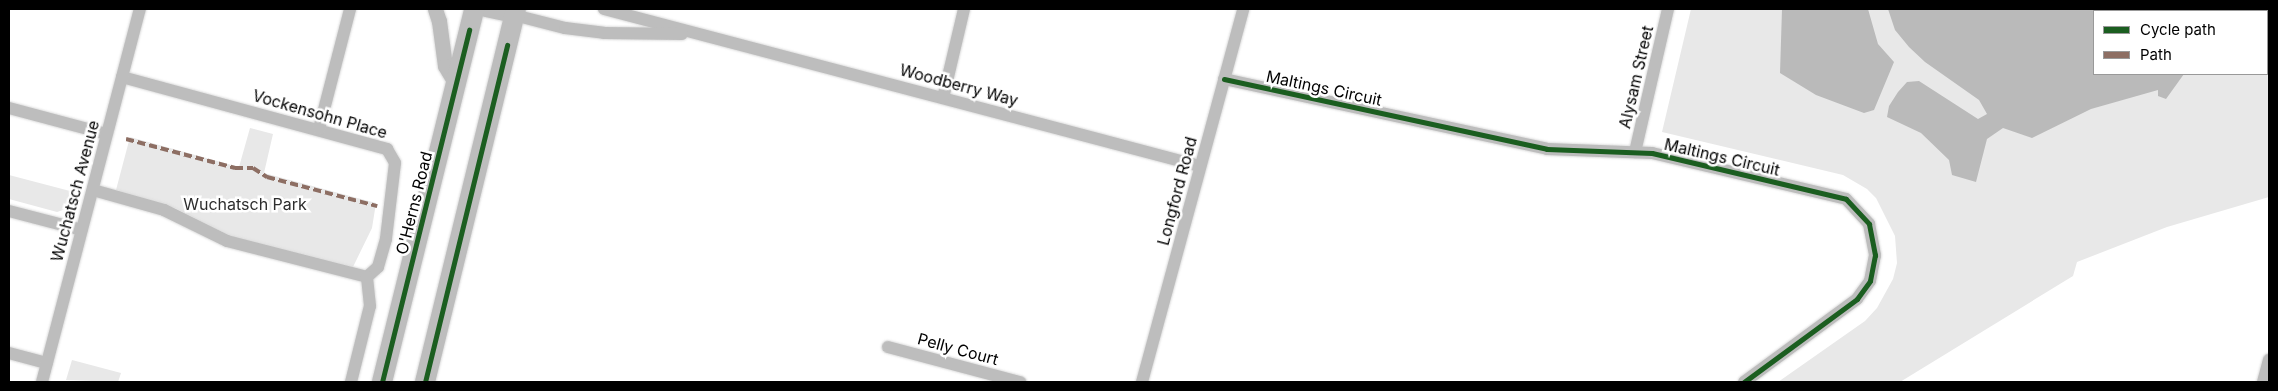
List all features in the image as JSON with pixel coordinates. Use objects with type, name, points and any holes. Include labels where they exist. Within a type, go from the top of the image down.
[{"type":"main road","name":"O'Herns Road","points":[[382,382],[474,9]]},
{"type":"main road","points":[[425,382],[515,12]]},
{"type":"street","name":"Wuchatsch Avenue","points":[[42,382],[140,9]]},
{"type":"street","points":[[319,129],[349,15],[355,9]]},
{"type":"street","points":[[434,9],[439,21],[445,66],[456,84]]},
{"type":"street","points":[[486,9],[515,12]]},
{"type":"street","name":"Woodberry Way","points":[[604,9],[1200,166]]},
{"type":"street","points":[[943,98],[964,9]]},
{"type":"street","name":"Longford Road","points":[[1142,382],[1243,9]]},
{"type":"street","name":"Alysam Street","points":[[1635,152],[1668,9]]},
{"type":"street","name":"Woodberry Way","points":[[515,12],[565,28],[604,33],[710,36]]},
{"type":"street","name":"Vockensohn Place","points":[[122,77],[382,146],[395,159],[384,248],[378,267],[367,277]]},
{"type":"street","name":"Maltings Circuit","points":[[1224,79],[1548,149],[1652,153],[1846,199],[1869,224],[1875,255],[1870,281],[1857,300],[1744,382]]},
{"type":"street","points":[[9,108],[107,134]]},
{"type":"street","points":[[92,190],[164,210],[234,243],[367,277],[370,306],[351,382]]},
{"type":"street","points":[[9,211],[82,230]]},
{"type":"street","name":"Pelly Court","points":[[888,347],[1020,382]]},
{"type":"street","points":[[9,353],[47,363]]},
{"type":"street","points":[[2263,382],[2269,360]]},
{"type":"green space","points":[[1691,9],[2269,9],[2269,197],[2167,227],[2077,262],[2073,276],[1900,382],[1778,382],[1865,321],[1877,308],[1893,279],[1897,263],[1895,236],[1876,198],[1867,189],[1843,175],[1662,132]]},
{"type":"green space","name":"Wuchatsch Park","points":[[250,128],[273,134],[264,173],[376,203],[372,228],[352,269],[234,238],[175,208],[116,190],[130,137],[239,167]]},
{"type":"green space","points":[[9,175],[70,191],[66,209],[57,212],[9,199]]},
{"type":"green space","points":[[72,360],[121,373],[118,382],[66,380]]},
{"type":"shaded area","points":[[1782,9],[1868,9],[1878,44],[1894,62],[1874,110],[1864,113],[1816,95],[1780,73]]},
{"type":"shaded area","points":[[1888,9],[2190,10],[2093,10],[2093,75],[2183,75],[2166,99],[2158,96],[2158,90],[2091,109],[2032,138],[2003,128],[1987,139],[1976,182],[1952,175],[1949,160],[1921,133],[1887,117],[1889,106],[1898,92],[1907,82],[1919,81],[1978,119],[1987,114],[1979,100],[1925,62],[1895,30]]},
{"type":"marked path","points":[[126,139],[235,168],[253,168],[267,177],[377,206]]},
{"type":"cycle path","points":[[382,382],[469,30]]},
{"type":"cycle path","points":[[425,382],[507,45]]},
{"type":"cycle path","points":[[1224,79],[1547,149],[1652,153],[1846,199],[1869,224],[1875,255],[1870,281],[1857,299],[1744,382]]}]
